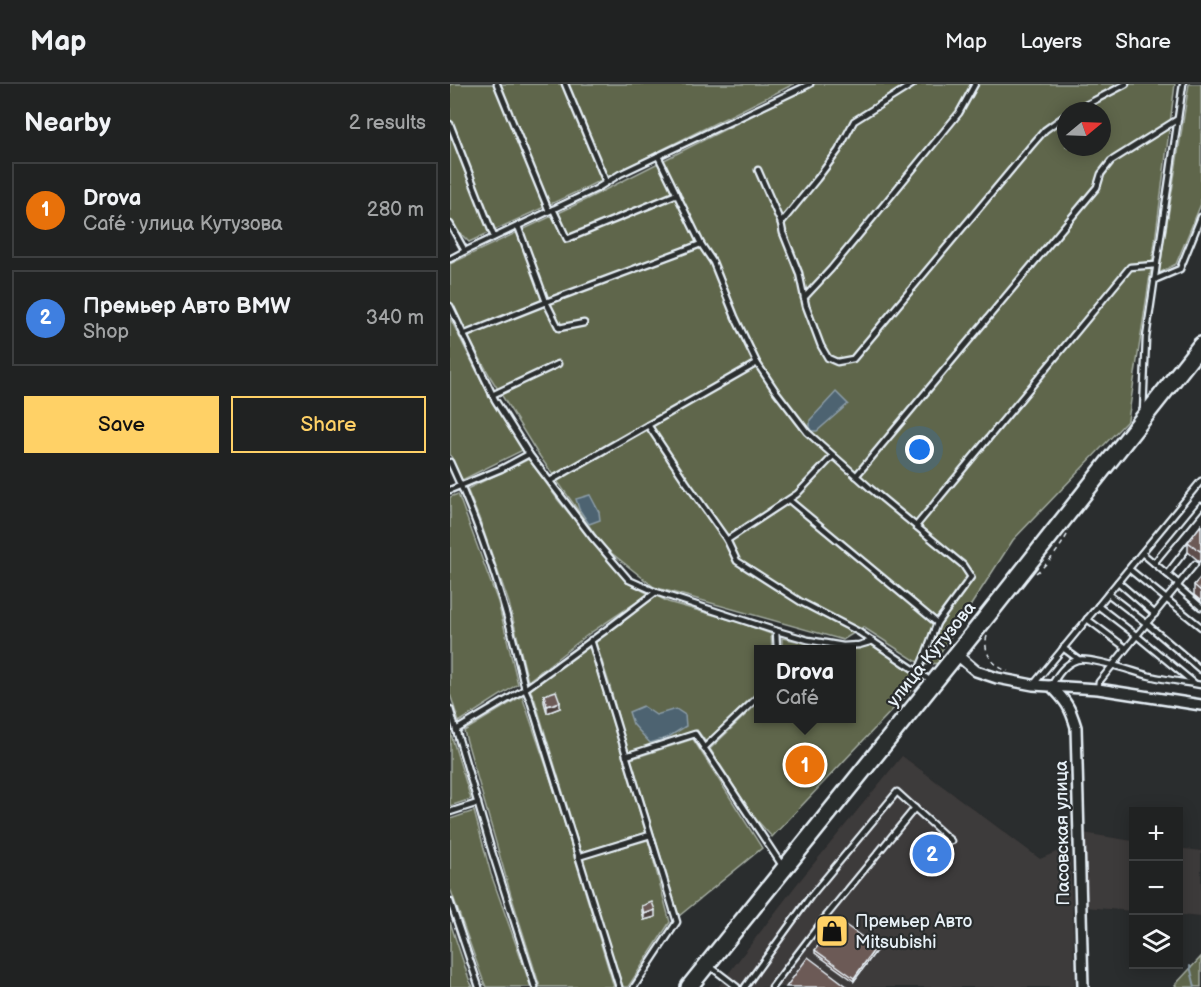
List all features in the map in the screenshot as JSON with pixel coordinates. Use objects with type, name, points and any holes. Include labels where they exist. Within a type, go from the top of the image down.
[{"type":"main road","name":"улица Кутузова","points":[[689,987],[984,620],[1201,345]]},
{"type":"street","points":[[956,654],[976,671],[997,678],[1033,685],[1098,689],[1201,705]]},
{"type":"street","name":"Пасовская улица","points":[[1051,686],[1066,701],[1076,727],[1083,987]]},
{"type":"lane","points":[[497,84],[551,210],[567,239],[677,194]]},
{"type":"lane","points":[[565,84],[606,182]]},
{"type":"lane","points":[[450,259],[620,174],[810,84]]},
{"type":"lane","points":[[781,223],[838,151],[854,121],[914,84]]},
{"type":"lane","points":[[804,298],[831,269],[959,113],[975,84]]},
{"type":"lane","points":[[1091,102],[1126,84]]},
{"type":"lane","points":[[1143,417],[1146,338],[1183,84]]},
{"type":"lane","points":[[856,476],[1097,188],[1101,174],[1111,161],[1178,119]]},
{"type":"lane","points":[[758,170],[799,273],[806,306],[821,346],[828,358],[837,362],[853,359],[1038,138],[1057,121]]},
{"type":"lane","points":[[450,124],[494,237]]},
{"type":"lane","points":[[658,156],[701,244],[713,262],[735,317],[758,363],[775,390],[807,432],[963,566],[971,577],[936,623],[918,671]]},
{"type":"lane","points":[[1154,280],[1180,269],[1201,217]]},
{"type":"lane","points":[[450,224],[465,251]]},
{"type":"lane","points":[[518,226],[546,302],[559,328],[584,323]]},
{"type":"lane","points":[[463,335],[701,244]]},
{"type":"lane","points":[[916,526],[1130,267],[1156,265]]},
{"type":"lane","points":[[450,306],[492,395],[529,454],[592,537],[629,580],[656,592],[776,631],[837,645]]},
{"type":"lane","points":[[550,481],[758,363]]},
{"type":"lane","points":[[492,395],[558,364]]},
{"type":"lane","points":[[648,425],[686,483],[728,540],[736,561],[801,602],[859,632],[933,682]]},
{"type":"lane","points":[[450,490],[501,469],[529,454]]},
{"type":"lane","points":[[728,540],[797,494],[833,456]]},
{"type":"lane","points":[[450,462],[474,518],[504,603],[525,689],[619,987]]},
{"type":"lane","points":[[1033,685],[1201,481]]},
{"type":"lane","points":[[789,500],[936,623]]},
{"type":"lane","points":[[1154,563],[1201,506]]},
{"type":"lane","points":[[1167,574],[1195,538]]},
{"type":"lane","points":[[1142,553],[1201,607]]},
{"type":"lane","points":[[1098,689],[1099,682],[1195,564]]},
{"type":"lane","points":[[1129,569],[1201,627]]},
{"type":"lane","points":[[1118,582],[1155,614]]},
{"type":"lane","points":[[456,730],[525,689],[656,592]]},
{"type":"lane","points":[[1108,594],[1201,670]]},
{"type":"lane","points":[[1098,606],[1198,685]]},
{"type":"lane","points":[[1088,619],[1126,648]]},
{"type":"lane","points":[[776,631],[777,645]]},
{"type":"lane","points":[[591,640],[677,922],[634,987]]},
{"type":"lane","points":[[856,645],[873,641]]},
{"type":"lane","points":[[1064,648],[1078,659]]},
{"type":"lane","points":[[1051,686],[1056,676],[1067,664],[1078,659],[1090,659],[1152,677],[1198,685]]},
{"type":"lane","points":[[704,748],[754,702]]},
{"type":"lane","points":[[450,710],[535,987]]},
{"type":"lane","points":[[626,756],[695,734],[784,869]]},
{"type":"lane","points":[[745,987],[810,897],[897,792],[951,841]]},
{"type":"lane","points":[[450,812],[478,803]]},
{"type":"lane","points":[[772,987],[827,915],[915,808]]},
{"type":"lane","points":[[578,857],[650,835]]},
{"type":"lane","points":[[450,901],[480,987]]},
{"type":"lane","points":[[708,964],[737,987]]},
{"type":"path","points":[[1036,573],[1061,546],[1072,527]]},
{"type":"path","points":[[988,632],[986,649],[990,657],[1003,670],[1012,672]]},
{"type":"shaded area","points":[[902,756],[1040,859],[1070,846],[1075,987],[718,987],[797,884]]},
{"type":"shaded area","points":[[1083,833],[1129,840],[1129,911],[1085,907]]},
{"type":"shaded area","points":[[1183,849],[1201,851],[1201,917],[1183,915]]},
{"type":"green space","points":[[450,84],[794,84],[585,188],[469,242],[450,220]]},
{"type":"green space","points":[[815,84],[1175,84],[1154,249],[1128,420],[1013,540],[938,656],[939,663],[922,665],[863,627],[843,640],[654,587],[604,547],[536,451],[491,378],[450,304],[450,264],[569,208]]},
{"type":"green space","points":[[1189,84],[1201,84],[1201,204],[1176,264],[1159,273]]},
{"type":"green space","points":[[450,318],[491,400],[523,450],[462,480],[450,454]]},
{"type":"green space","points":[[529,459],[558,500],[628,583],[649,594],[590,633],[528,681],[509,603],[467,489]]},
{"type":"green space","points":[[458,494],[498,602],[518,684],[459,722],[450,694],[450,497]]},
{"type":"green space","points":[[657,596],[668,602],[771,634],[772,645],[754,645],[754,695],[706,742],[697,730],[628,753],[595,640]]},
{"type":"green space","points":[[782,638],[815,645],[782,645]]},
{"type":"green space","points":[[864,640],[917,674],[913,688],[772,837],[754,817],[710,749],[754,707],[754,723],[856,723],[855,645]]},
{"type":"green space","points":[[589,645],[646,833],[581,852],[530,689]]},
{"type":"green space","points":[[522,696],[554,789],[614,987],[540,987],[464,731]]},
{"type":"green space","points":[[450,731],[471,799],[450,806]]},
{"type":"green space","points":[[693,739],[762,848],[679,916],[631,759]]},
{"type":"green space","points":[[474,811],[491,874],[531,987],[486,987],[450,888],[450,819]]},
{"type":"green space","points":[[648,840],[670,922],[628,987],[623,987],[581,859]]},
{"type":"green space","points":[[450,922],[470,982],[473,987],[450,987]]},
{"type":"green space","points":[[1201,957],[1201,987],[1177,987],[1175,985]]},
{"type":"water","points":[[836,392],[848,404],[817,431],[810,431],[810,420]]},
{"type":"water","points":[[590,495],[599,512],[600,520],[589,524],[579,509],[576,499]]},
{"type":"water","points":[[643,706],[656,715],[676,709],[685,715],[686,726],[667,738],[650,743],[633,724],[629,712]]},
{"type":"building","points":[[1201,525],[1201,550],[1200,551],[1188,542]]},
{"type":"building","points":[[1201,577],[1201,591],[1194,585]]},
{"type":"building","points":[[556,691],[560,702],[547,706],[544,695]]},
{"type":"building","points":[[652,902],[655,910],[644,914],[642,906]]},
{"type":"building","points":[[837,919],[876,947],[854,978],[815,950]]},
{"type":"building","points":[[808,957],[848,987],[786,987]]},
{"type":"waterway","points":[[1190,966],[1195,987]]},
{"type":"place","name":"Drova","points":[[805,765]]},
{"type":"place","name":"Премьер Авто BMW","points":[[932,854]]},
{"type":"place","name":"Премьер Авто Mitsubishi","points":[[832,931]]}]
